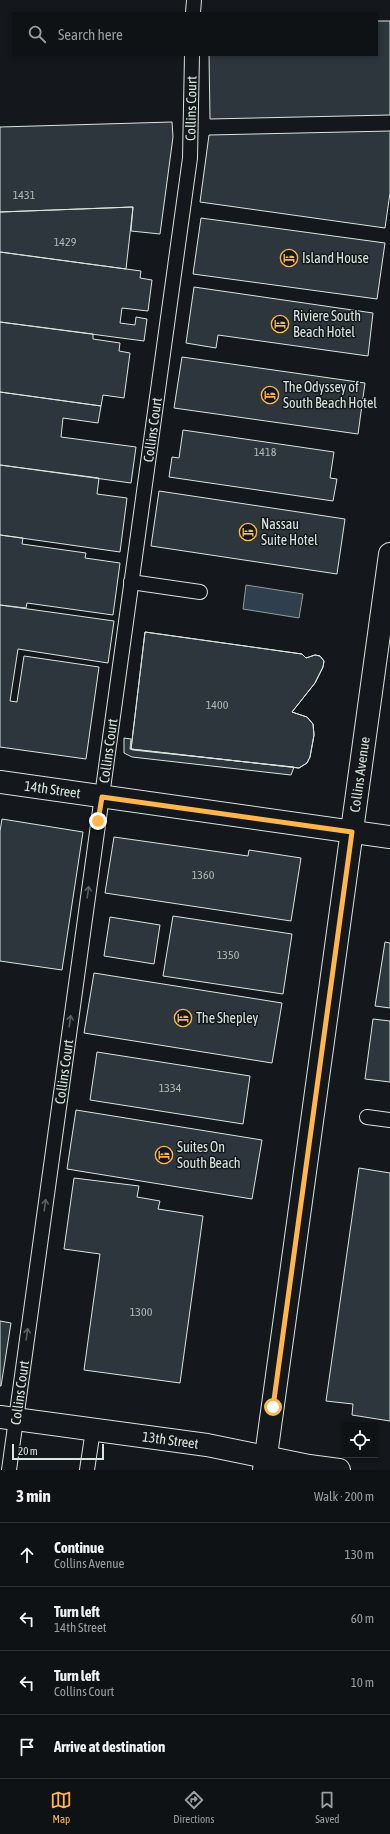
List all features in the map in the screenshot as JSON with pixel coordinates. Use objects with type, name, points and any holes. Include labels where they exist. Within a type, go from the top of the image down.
[{"type":"main road","name":"Collins Avenue","points":[[265,1464],[390,554]]},
{"type":"main road","name":"14th Street","points":[[0,782],[390,837]]},
{"type":"main road","name":"13th Street","points":[[8,1418],[207,1445],[265,1464],[339,1470]]},
{"type":"lane","points":[[193,12],[194,0]]},
{"type":"lane","name":"Collins Court","points":[[9,1470],[8,1418],[102,797],[190,158],[192,56]]},
{"type":"lane","points":[[131,582],[200,592]]},
{"type":"lane","points":[[367,1117],[390,1120]]},
{"type":"lane","points":[[87,1470],[93,1430]]},
{"type":"water","points":[[246,585],[303,594],[299,618],[243,609]]},
{"type":"building","points":[[378,21],[390,21],[390,115],[210,119],[209,56],[378,56]]},
{"type":"building","points":[[172,122],[173,137],[160,234],[131,231],[133,207],[0,212],[0,127]]},
{"type":"building","points":[[390,131],[390,193],[385,228],[200,202],[209,135]]},
{"type":"building","points":[[133,207],[126,269],[0,252],[0,212]]},
{"type":"building","name":"Island House","points":[[201,218],[385,243],[377,299],[193,274]]},
{"type":"building","points":[[0,252],[141,271],[140,278],[152,280],[148,311],[122,308],[120,323],[135,325],[136,317],[147,319],[144,341],[0,322]]},
{"type":"building","name":"Riviere South Beach Hotel","points":[[194,287],[373,313],[368,356],[218,335],[216,348],[186,343]]},
{"type":"building","points":[[0,322],[93,334],[93,339],[120,343],[119,351],[130,353],[124,398],[103,395],[101,406],[0,392]]},
{"type":"building","name":"The Odyssey of South Beach Hotel","points":[[182,357],[365,383],[358,434],[174,408]]},
{"type":"building","points":[[0,392],[101,406],[98,423],[63,418],[61,437],[136,447],[131,483],[0,465]]},
{"type":"building","points":[[183,430],[334,452],[330,478],[337,479],[333,501],[169,477],[172,457],[179,458]]},
{"type":"building","points":[[0,465],[99,478],[97,494],[127,498],[120,552],[0,535]]},
{"type":"building","name":"Nassau Suite Hotel","points":[[159,491],[345,519],[337,574],[151,546]]},
{"type":"building","points":[[0,535],[23,538],[22,544],[86,553],[85,558],[120,563],[113,615],[27,603],[26,608],[0,605]]},
{"type":"building","points":[[0,605],[114,621],[108,663],[18,649],[10,701],[17,702],[24,656],[99,667],[86,759],[0,747]]},
{"type":"building","points":[[145,632],[302,654],[306,658],[315,655],[320,656],[324,661],[323,667],[315,683],[292,712],[307,717],[313,724],[314,735],[310,757],[307,763],[299,768],[131,749]]},
{"type":"building","points":[[145,632],[302,654],[306,658],[315,655],[320,656],[324,661],[323,667],[315,683],[292,712],[307,717],[313,724],[314,735],[310,757],[307,763],[299,768],[131,749]]},
{"type":"building","points":[[124,738],[131,739],[130,749],[133,750],[294,767],[291,775],[132,757],[124,753]]},
{"type":"building","points":[[2,819],[83,832],[62,970],[0,961],[0,831]]},
{"type":"building","points":[[114,837],[248,856],[249,850],[301,858],[291,921],[105,893]]},
{"type":"building","points":[[173,916],[292,934],[283,994],[163,976]]},
{"type":"building","points":[[110,917],[160,925],[154,964],[104,956]]},
{"type":"building","points":[[385,942],[390,943],[390,1008],[375,1006]]},
{"type":"building","name":"The Shepley","points":[[94,973],[282,1003],[272,1063],[84,1033]]},
{"type":"building","points":[[373,1019],[390,1021],[390,1082],[365,1079]]},
{"type":"building","points":[[97,1052],[250,1076],[243,1124],[90,1100]]},
{"type":"building","name":"Suites On South Beach","points":[[76,1110],[262,1140],[252,1199],[67,1169]]},
{"type":"building","points":[[359,1168],[390,1173],[390,1421],[352,1415],[353,1404],[326,1401]]},
{"type":"building","points":[[74,1178],[139,1186],[137,1197],[160,1201],[158,1209],[203,1216],[180,1383],[84,1370],[100,1254],[64,1249]]},
{"type":"building","points":[[0,1321],[11,1323],[1,1386],[0,1386]]},
{"type":"place","name":"Island House","points":[[289,258]]},
{"type":"place","name":"Riviere South Beach Hotel","points":[[280,324]]},
{"type":"place","name":"The Odyssey of South Beach Hotel","points":[[270,395]]},
{"type":"place","name":"Nassau Suite Hotel","points":[[248,532]]},
{"type":"place","name":"The Shepley","points":[[183,1018]]},
{"type":"place","name":"Suites On South Beach","points":[[164,1155]]},
{"type":"route","points":[[98,821],[102,797],[352,832],[273,1407]]}]
